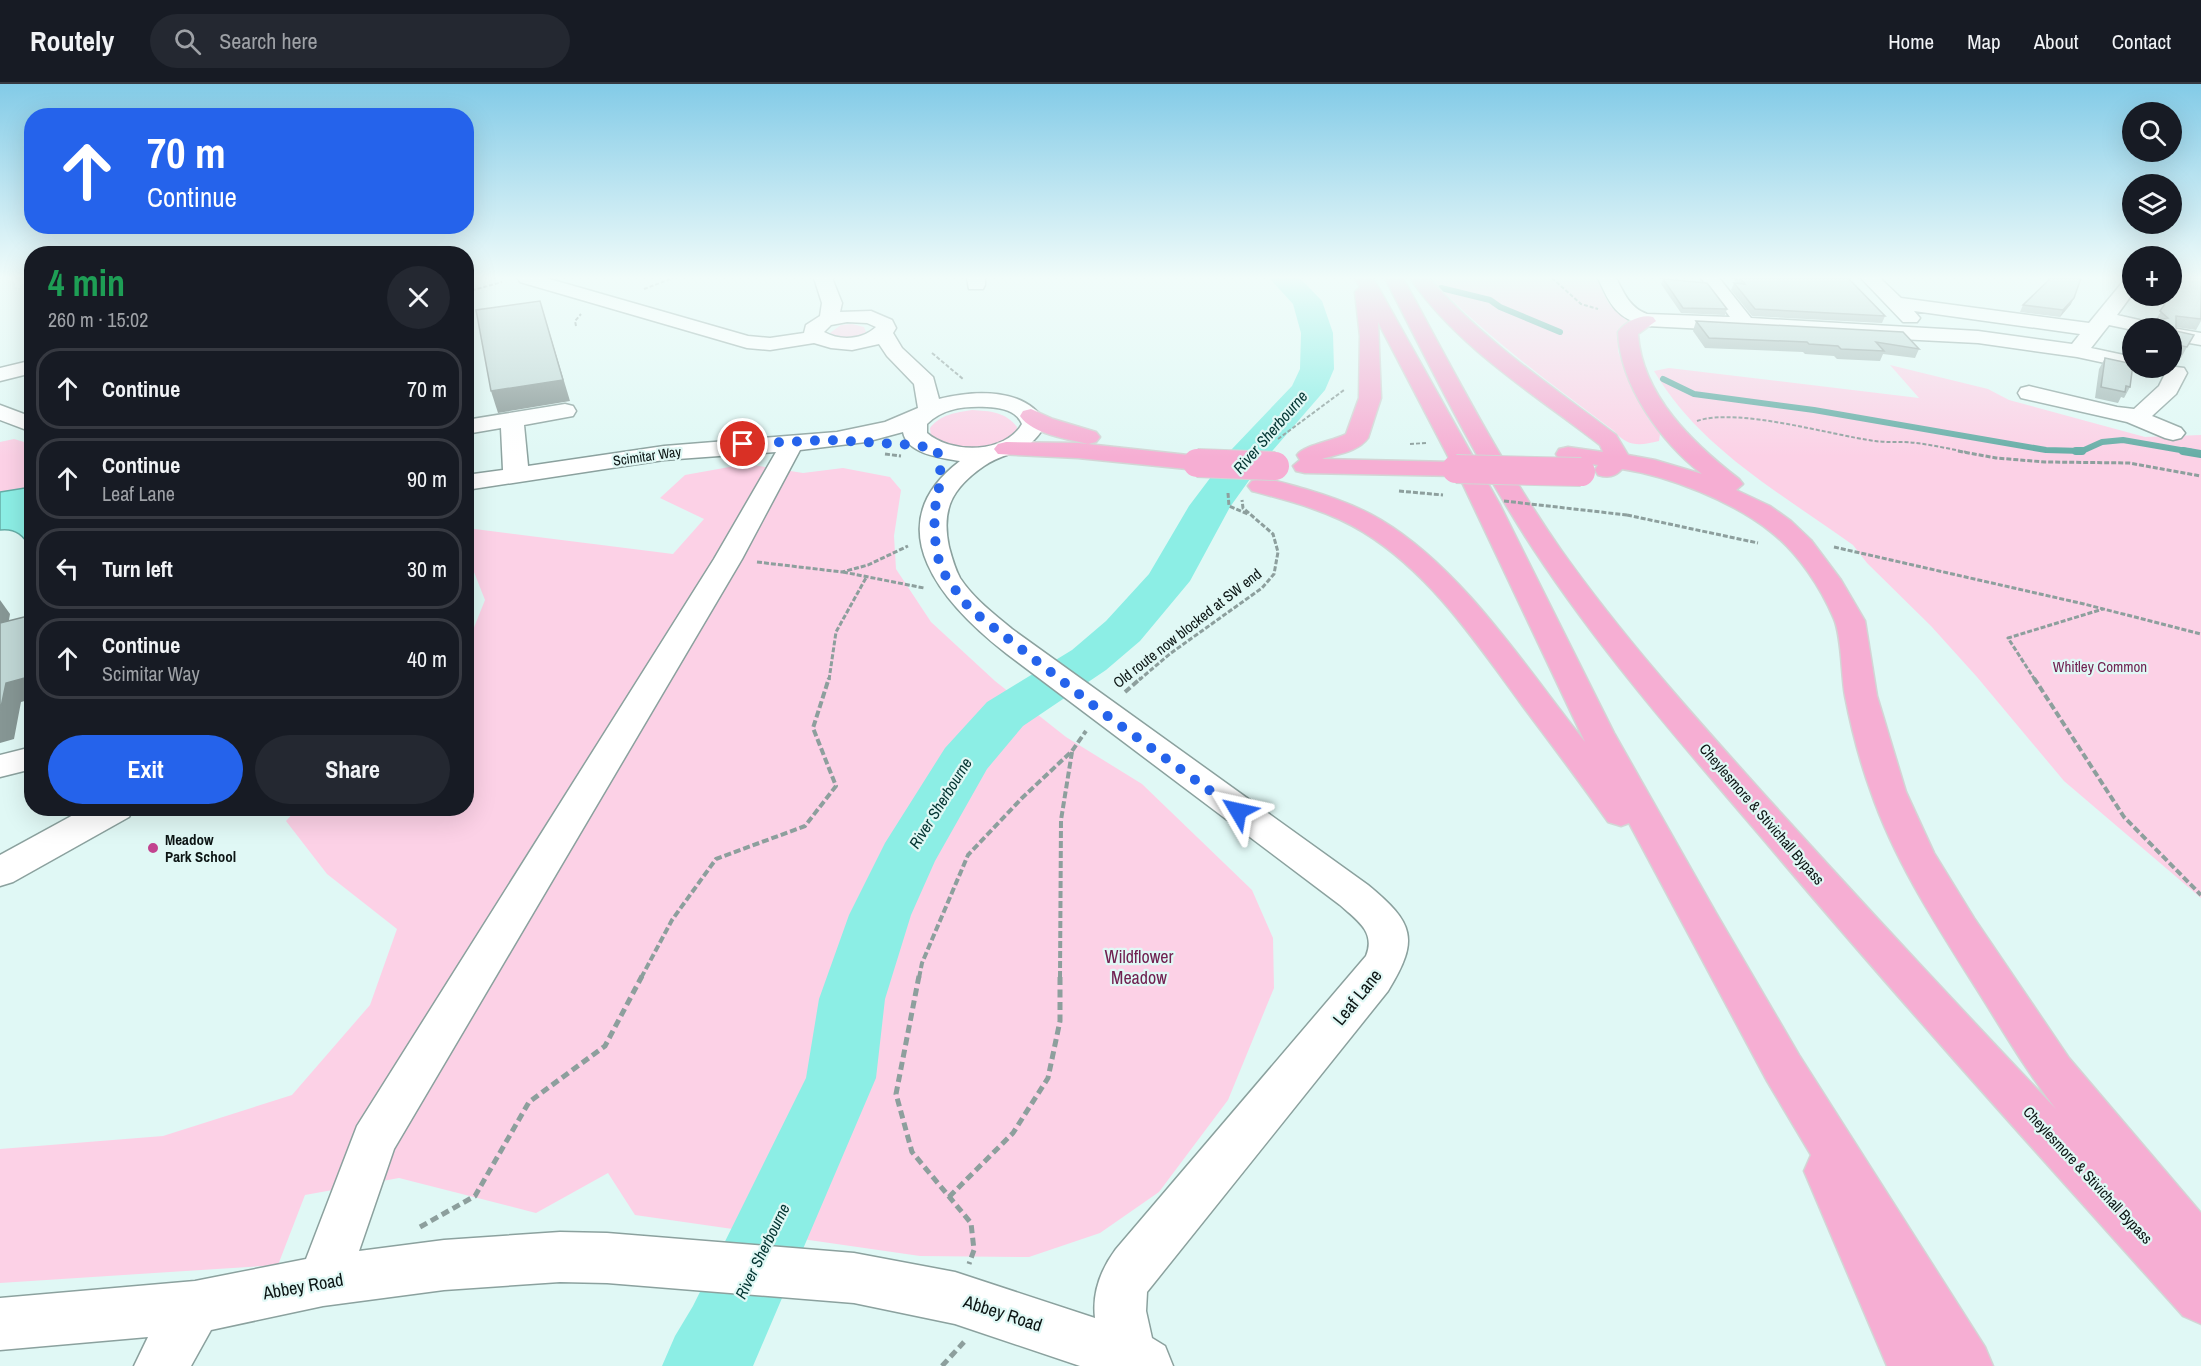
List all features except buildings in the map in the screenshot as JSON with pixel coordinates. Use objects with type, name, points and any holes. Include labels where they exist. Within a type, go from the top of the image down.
[{"type":"highway","points":[[1031,416],[1063,430],[1110,441],[1197,460],[1267,468],[1342,445],[1356,438],[1370,398],[1370,338]]},
{"type":"highway","points":[[1396,338],[1487,505],[1597,733],[1702,924],[1783,1068],[1966,1366]]},
{"type":"highway","name":"Cheylesmore & Stivichall Bypass","points":[[1427,338],[1510,490],[1549,551],[1634,667],[1813,873],[2201,1298]]},
{"type":"highway","points":[[1476,338],[1608,440],[1616,451],[1616,460]]},
{"type":"highway","points":[[1628,338],[1634,366],[1662,416],[1693,454],[1801,546],[1827,580],[1850,621],[1861,696],[1888,792],[1917,856],[1960,928],[2053,1072],[2201,1251]]},
{"type":"highway","points":[[998,450],[1074,449],[1119,456],[1197,460],[1267,468],[1450,462],[1575,463],[1616,460],[1646,465],[1694,480],[1773,520]]},
{"type":"highway","points":[[1309,455],[1450,462]]},
{"type":"highway","points":[[1267,468],[1299,495],[1356,518],[1392,540],[1428,571],[1494,648],[1590,770],[1702,924]]},
{"type":"highway","points":[[1960,928],[2117,1119],[2201,1215]]},
{"type":"highway","points":[[1783,1068],[1860,1248],[1914,1366]]},
{"type":"street","points":[[733,338],[770,344],[811,338]]},
{"type":"street","points":[[819,338],[836,343],[857,342],[869,338]]},
{"type":"street","points":[[886,338],[894,352]]},
{"type":"street","points":[[1986,338],[2077,351],[2122,361]]},
{"type":"street","points":[[2077,351],[2088,338]]},
{"type":"street","points":[[857,342],[894,352],[905,360],[925,382],[974,400],[1010,404],[1031,416],[1034,424],[1030,435],[998,450],[959,473],[938,500]]},
{"type":"street","points":[[0,375],[24,368]]},
{"type":"street","points":[[2029,393],[2139,417],[2180,378]]},
{"type":"street","points":[[925,382],[925,413],[915,423],[914,432],[918,439],[933,448],[941,460],[938,500]]},
{"type":"street","points":[[828,440],[882,432],[948,404],[974,400]]},
{"type":"street","points":[[474,426],[565,411]]},
{"type":"street","points":[[0,412],[24,421]]},
{"type":"street","points":[[2133,416],[2173,433]]},
{"type":"street","points":[[512,420],[516,475]]},
{"type":"street","points":[[828,440],[933,448],[962,454],[998,450]]},
{"type":"street","name":"Scimitar Way","points":[[474,482],[673,452],[828,440]]},
{"type":"street","points":[[323,1281],[373,1141],[728,559],[793,442]]},
{"type":"street","name":"Leaf Lane","points":[[938,500],[934,509],[935,539],[939,562],[970,609],[1040,664],[1092,713],[1354,895],[1383,922],[1391,940],[1386,961],[1373,979],[1154,1242],[1124,1284],[1121,1308],[1124,1334],[1140,1361]]},
{"type":"street","points":[[0,766],[24,760]]},
{"type":"street","points":[[0,872],[102,816]]},
{"type":"street","name":"Abbey Road","points":[[0,1324],[195,1307],[323,1281],[444,1265],[584,1257],[854,1278],[955,1298],[1140,1361]]},
{"type":"street","points":[[160,1366],[195,1307]]},
{"type":"path","points":[[1252,515],[1243,508],[1241,501],[1317,408],[1344,391],[1348,380]]},
{"type":"path","points":[[1687,423],[1706,418],[1743,419],[1791,425],[1876,441],[1917,443],[1996,458],[2045,462],[2129,463],[2201,476]]},
{"type":"path","name":"Old route now blocked at SW end","points":[[1072,751],[1092,713],[1262,588],[1274,574],[1278,552],[1273,534],[1252,515],[1229,506],[1227,499],[1229,491]]},
{"type":"path","points":[[1399,491],[1454,496]]},
{"type":"path","points":[[1499,501],[1627,515],[1727,538],[1783,547],[1835,547],[2104,609],[2201,634]]},
{"type":"path","points":[[842,572],[868,565],[916,542],[935,539]]},
{"type":"path","points":[[728,559],[842,572],[960,596]]},
{"type":"path","points":[[414,1230],[475,1196],[529,1102],[605,1046],[672,920],[716,860],[805,826],[836,786],[813,728],[830,675],[836,632],[867,576]]},
{"type":"path","points":[[2104,609],[2008,638],[2124,817],[2201,895]]},
{"type":"path","points":[[949,1197],[1013,1133],[1048,1077],[1060,1021],[1061,820],[1072,751]]},
{"type":"path","points":[[955,1298],[974,1250],[971,1222],[912,1152],[896,1094],[922,963],[968,855],[1022,798],[1072,751]]},
{"type":"green space","points":[[1495,338],[1619,338],[1618,351],[1627,378],[1641,398],[1648,418],[1660,434],[1659,441],[1634,444],[1624,440]]},
{"type":"green space","name":"Whitley Common","points":[[1890,365],[1988,389],[2009,400],[2145,437],[2201,435],[2201,898],[2064,781],[1977,677],[1931,626],[1867,563],[1853,545],[1771,488],[1718,447],[1673,399],[1654,371],[1669,368],[1919,398]]},
{"type":"green space","points":[[972,410],[1003,415],[1017,427],[1006,441],[986,448],[951,447],[931,437],[930,428],[934,423],[949,415]]},
{"type":"green space","points":[[14,439],[24,442],[24,488],[0,492],[0,442]]},
{"type":"green space","name":"Wildflower Meadow","points":[[746,464],[803,473],[843,468],[890,477],[901,490],[894,536],[896,569],[931,622],[995,681],[1066,737],[1142,784],[1252,890],[1273,938],[1274,988],[1228,1100],[1159,1192],[1100,1233],[1029,1257],[920,1256],[635,1215],[608,1173],[536,1213],[399,1178],[305,1195],[278,1265],[0,1283],[0,1149],[163,1136],[292,1095],[370,1005],[397,929],[327,874],[286,821],[291,816],[474,816],[474,628],[485,600],[474,572],[474,529],[673,554],[704,519],[660,498],[685,475]]},
{"type":"water","points":[[24,488],[24,539],[11,530],[0,530],[0,492]]},
{"type":"waterway","name":"River Sherbourne","points":[[705,1366],[723,1336],[841,1078],[852,999],[880,915],[906,858],[947,793],[964,761],[1005,714],[1089,660],[1123,631],[1167,581],[1210,506],[1246,457],[1307,390],[1317,369],[1317,338]]},
{"type":"waterway","points":[[1663,379],[1694,394],[1814,410],[2046,450],[2082,451]]},
{"type":"waterway","points":[[2082,451],[2102,442],[2123,440],[2192,452]]},
{"type":"waterway","points":[[2076,451],[2082,451]]},
{"type":"waterway","points":[[2183,451],[2201,454]]},
{"type":"place","name":"Meadow Park School","points":[[153,848]]},
{"type":"route","points":[[743,444],[828,440],[915,445],[936,449],[941,460],[938,500],[934,509],[935,539],[939,562],[947,579],[970,609],[1102,712],[1238,811]]}]
